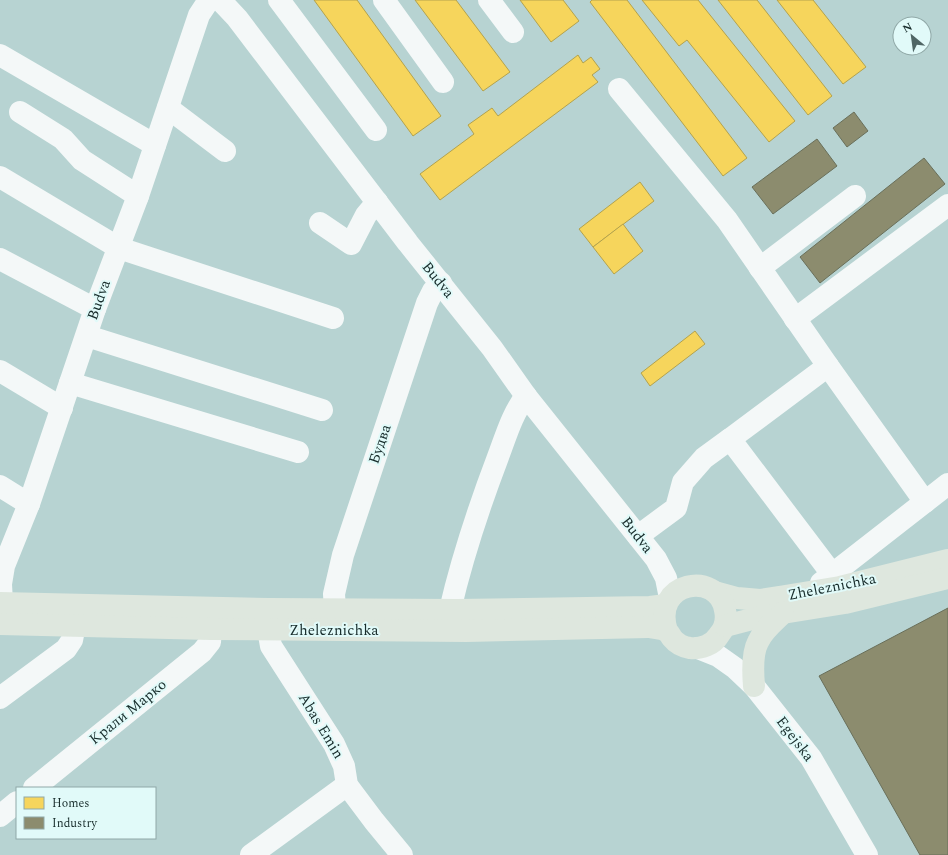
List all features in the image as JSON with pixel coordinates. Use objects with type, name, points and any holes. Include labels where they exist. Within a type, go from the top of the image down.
[{"type":"main road","name":"Zheleznichka","points":[[1,610],[75,626],[211,629],[268,619],[335,610],[642,607],[668,601],[683,588],[691,585],[737,598],[760,600],[840,587],[948,560]]},
{"type":"main road","name":"Zheleznichka","points":[[1,610],[268,619],[466,631],[648,626],[667,631],[672,639],[688,648],[698,648],[708,645],[717,639],[724,628],[764,616],[845,603],[948,578]]},
{"type":"main road","points":[[707,589],[721,599],[725,607],[727,617],[724,628]]},
{"type":"main road","points":[[667,631],[664,623],[664,614],[668,601]]},
{"type":"main road","points":[[754,686],[752,671],[757,642],[769,626],[783,613]]},
{"type":"street","name":"Budva","points":[[1,610],[1,584],[4,566],[29,504],[95,309],[138,196],[199,16],[209,0]]},
{"type":"street","name":"Budva","points":[[220,0],[242,24],[377,202],[492,348],[526,396],[656,560]]},
{"type":"street","points":[[280,0],[376,130]]},
{"type":"street","points":[[384,0],[443,82]]},
{"type":"street","points":[[489,0],[512,32]]},
{"type":"street","points":[[0,55],[155,145]]},
{"type":"street","points":[[619,89],[727,220],[795,319],[925,502]]},
{"type":"street","points":[[168,108],[225,151]]},
{"type":"street","points":[[20,112],[63,139],[82,160],[138,196]]},
{"type":"street","points":[[0,177],[119,248],[333,318]]},
{"type":"street","points":[[760,268],[855,196]]},
{"type":"street","points":[[320,223],[352,244],[366,215],[377,202]]},
{"type":"street","points":[[795,319],[948,205]]},
{"type":"street","points":[[0,259],[95,309]]},
{"type":"street","name":"Будва","points":[[335,610],[334,594],[343,555],[427,303],[433,291],[441,283]]},
{"type":"street","points":[[87,336],[322,410]]},
{"type":"street","points":[[638,536],[676,508],[683,482],[704,458],[828,366]]},
{"type":"street","points":[[0,371],[62,408]]},
{"type":"street","points":[[70,383],[298,452]]},
{"type":"street","points":[[450,610],[459,574],[489,482],[516,409],[526,396]]},
{"type":"street","points":[[730,439],[832,574]]},
{"type":"street","points":[[810,592],[948,484]]},
{"type":"street","points":[[0,486],[29,504]]},
{"type":"street","points":[[656,560],[673,573],[707,589]]},
{"type":"street","points":[[656,560],[666,578],[668,601]]},
{"type":"street","name":"Abas Emin","points":[[268,619],[271,646],[334,744],[344,766],[347,786],[374,822],[402,855]]},
{"type":"street","points":[[0,698],[66,649],[72,640],[75,626]]},
{"type":"street","points":[[724,628],[729,646],[754,686]]},
{"type":"street","name":"Крали Марко","points":[[35,787],[202,652],[210,642],[211,629]]},
{"type":"street","name":"Egejska","points":[[698,648],[718,656],[735,668],[754,686],[811,758],[867,855]]},
{"type":"street","points":[[251,855],[347,786]]},
{"type":"street","points":[[0,816],[16,803]]},
{"type":"building: Homes","points":[[314,0],[357,0],[441,116],[413,136]]},
{"type":"building: Homes","points":[[415,0],[456,0],[510,72],[483,91]]},
{"type":"building: Homes","points":[[520,0],[563,0],[579,21],[551,42]]},
{"type":"building: Homes","points":[[592,0],[627,0],[747,158],[723,176],[590,2]]},
{"type":"building: Homes","points":[[642,0],[698,0],[795,121],[769,142],[687,40],[679,46]]},
{"type":"building: Homes","points":[[718,0],[757,0],[832,96],[808,115]]},
{"type":"building: Homes","points":[[777,0],[813,0],[866,67],[843,84]]},
{"type":"building: Homes","points":[[578,55],[583,63],[591,57],[600,69],[592,75],[598,82],[440,200],[420,174],[474,134],[468,125],[492,108],[498,116]]},
{"type":"building: Homes","points":[[640,182],[654,201],[593,247],[579,229]]},
{"type":"building: Homes","points":[[623,224],[643,251],[614,274],[593,247]]},
{"type":"building: Homes","points":[[695,331],[705,344],[650,386],[641,373]]},
{"type":"building: Industry","points":[[854,112],[868,131],[847,147],[833,128]]},
{"type":"building: Industry","points":[[817,139],[837,166],[773,214],[752,187]]},
{"type":"building: Industry","points":[[924,158],[945,184],[820,283],[800,257]]},
{"type":"building: Industry","points":[[948,608],[948,855],[920,855],[819,676]]}]
